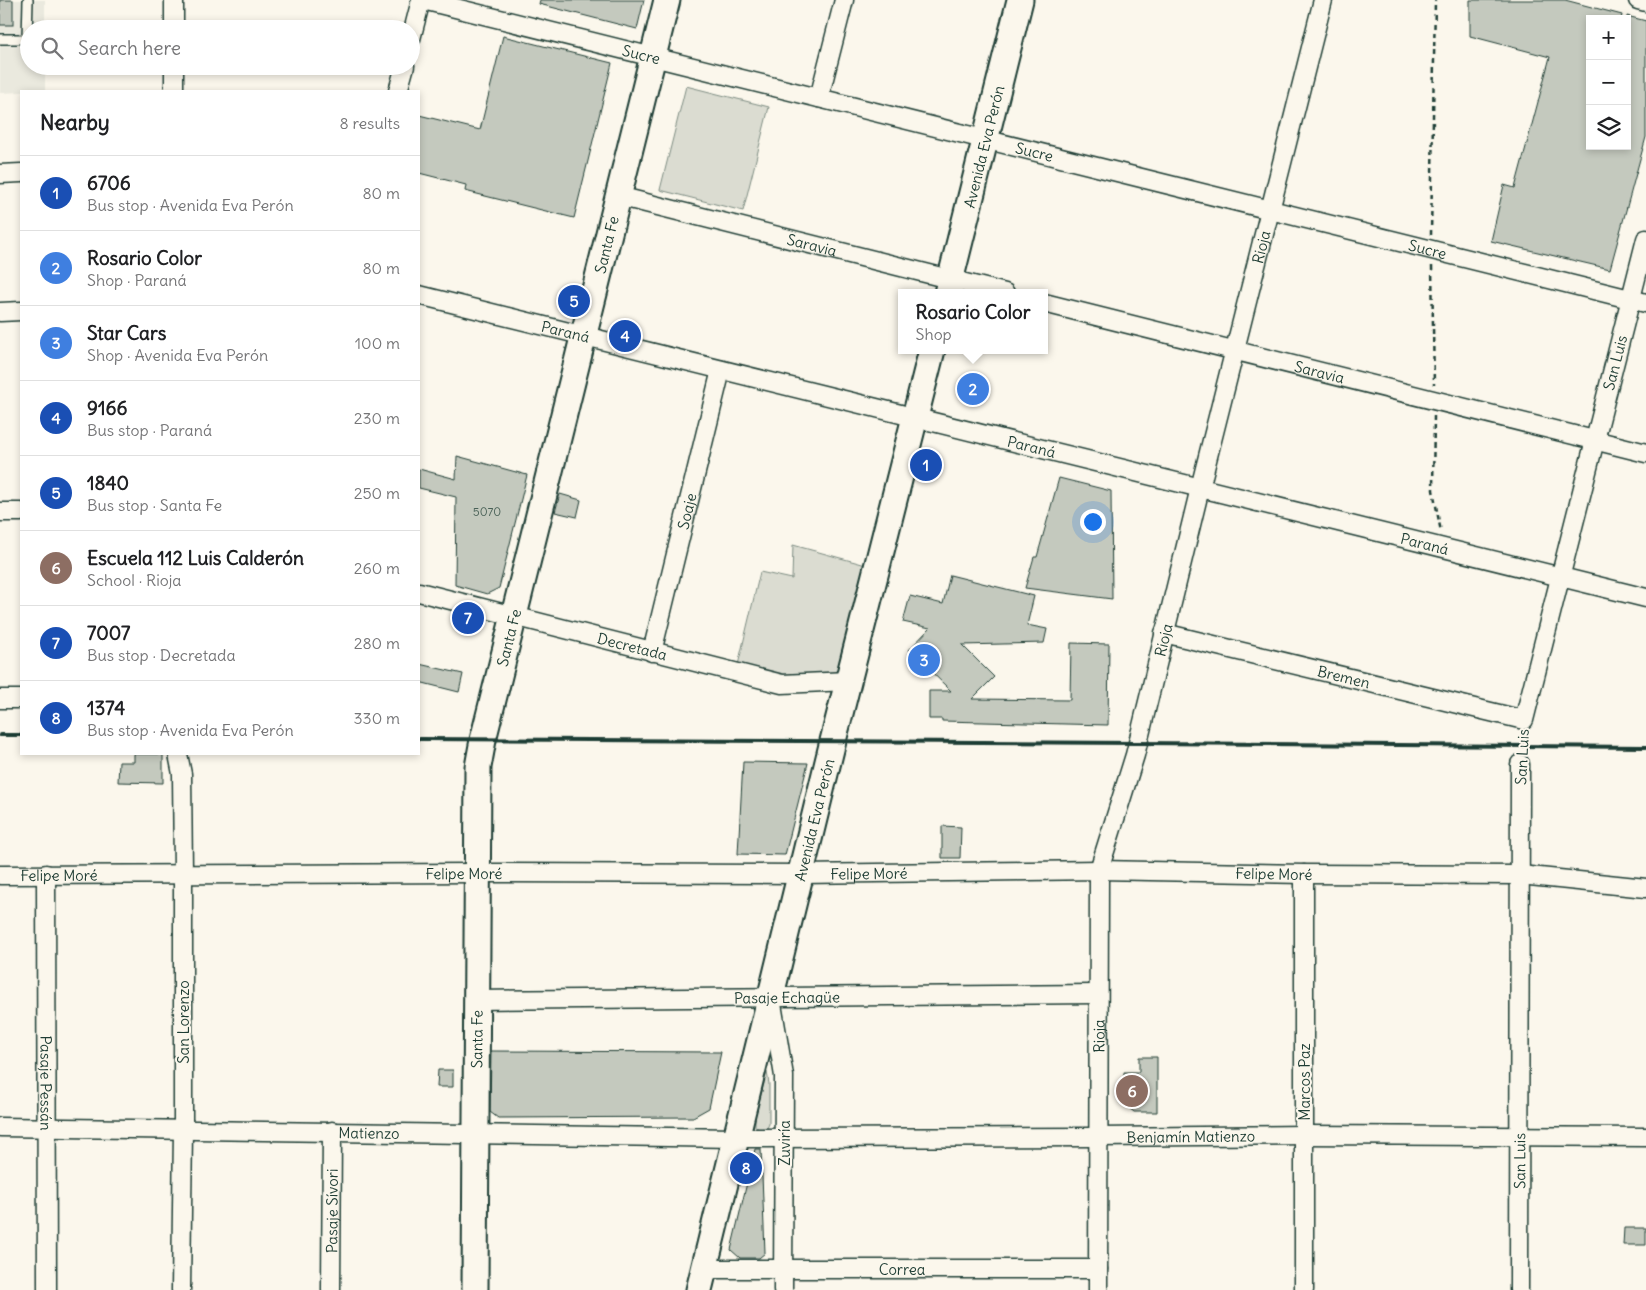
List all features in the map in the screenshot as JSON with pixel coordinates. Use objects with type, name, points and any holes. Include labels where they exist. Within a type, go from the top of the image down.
[{"type":"main road","name":"Santa Fe","points":[[475,1290],[478,766],[667,0]]},
{"type":"main road","name":"Avenida Eva Perón","points":[[948,286],[1020,0]]},
{"type":"main road","name":"Avenida Eva Perón","points":[[702,1280],[848,681],[931,354]]},
{"type":"street","points":[[174,0],[174,20]]},
{"type":"street","points":[[416,20],[422,0]]},
{"type":"street","name":"Sucre","points":[[422,0],[1638,301]]},
{"type":"street","points":[[819,98],[844,0]]},
{"type":"street","name":"Rioja","points":[[1098,1290],[1099,870],[1135,755],[1322,0]]},
{"type":"street","points":[[1638,0],[1646,2]]},
{"type":"street","points":[[174,75],[175,90]]},
{"type":"street","points":[[398,90],[402,75]]},
{"type":"street","points":[[0,174],[20,173]]},
{"type":"street","name":"Saravia","points":[[618,196],[948,286],[972,289]]},
{"type":"street","name":"San Luis","points":[[1524,720],[1595,440],[1638,301],[1646,239]]},
{"type":"street","name":"Paraná","points":[[420,295],[1646,598]]},
{"type":"street","name":"Saravia","points":[[1048,303],[1646,453]]},
{"type":"street","points":[[0,312],[20,312]]},
{"type":"street","name":"Soaje","points":[[652,652],[721,370]]},
{"type":"street","points":[[0,512],[20,512]]},
{"type":"street","name":"Decretada","points":[[420,592],[782,684],[848,681]]},
{"type":"street","name":"Bremen","points":[[1164,633],[1524,720]]},
{"type":"street","points":[[0,700],[20,699]]},
{"type":"street","name":"San Lorenzo","points":[[178,755],[182,774],[183,873],[181,1290]]},
{"type":"street","name":"San Luis","points":[[1519,1290],[1520,764]]},
{"type":"street","name":"Felipe Moré","points":[[0,874],[801,874],[1099,870],[1304,874],[1520,875],[1646,888]]},
{"type":"street","name":"Pasaje Pessán","points":[[46,874],[47,1290]]},
{"type":"street","name":"Marcos Paz","points":[[1304,874],[1304,1290]]},
{"type":"street","name":"Pasaje Echagüe","points":[[477,1000],[1098,994]]},
{"type":"street","name":"Zuviría","points":[[771,997],[784,1076],[783,1290]]},
{"type":"street","name":"Matienzo","points":[[0,1127],[736,1138]]},
{"type":"street","name":"Pasaje Sívori","points":[[331,1290],[332,1131]]},
{"type":"street","name":"Benjamín Matienzo","points":[[736,1138],[1304,1135],[1646,1136]]},
{"type":"street","name":"Correa","points":[[702,1280],[783,1269],[1098,1269]]},
{"type":"lane","points":[[28,0],[28,20]]},
{"type":"lane","points":[[0,39],[20,39]]},
{"type":"path","points":[[1435,0],[1431,250],[1435,400],[1433,490],[1444,548]]},
{"type":"path","name":"San Luis","points":[[1520,764],[1524,720]]},
{"type":"shaded area","points":[[0,0],[45,0],[45,20],[20,20],[20,75],[45,75],[45,90],[20,90],[20,92],[0,93]]},
{"type":"shaded area","points":[[686,86],[769,107],[743,211],[660,190]]},
{"type":"shaded area","points":[[793,545],[866,565],[840,670],[828,674],[815,676],[789,675],[738,665],[760,572],[792,579]]},
{"type":"shaded area","points":[[767,1072],[769,1084],[769,1124],[767,1128],[760,1130],[755,1126],[755,1117]]},
{"type":"building","points":[[0,0],[13,0],[13,25],[0,25]]},
{"type":"building","points":[[540,0],[644,0],[637,29],[539,4]]},
{"type":"building","points":[[1470,0],[1565,0],[1622,15],[1586,15],[1586,150],[1631,150],[1631,17],[1646,21],[1646,137],[1610,269],[1491,241],[1504,185],[1515,188],[1550,57],[1470,36]]},
{"type":"building","points":[[503,36],[612,63],[574,218],[465,191],[466,185],[420,173],[420,115],[480,130]]},
{"type":"building","points":[[457,456],[527,475],[499,588],[487,594],[455,585],[456,497],[420,488],[420,469],[456,479]]},
{"type":"building","points":[[1059,478],[1111,491],[1112,599],[1025,588],[1034,557],[1037,557]]},
{"type":"building","points":[[560,494],[581,500],[577,517],[555,512]]},
{"type":"building","points":[[950,575],[1034,596],[1027,625],[1047,629],[1044,643],[962,645],[994,677],[972,699],[1070,700],[1071,643],[1109,644],[1108,725],[942,721],[942,719],[929,719],[929,691],[951,691],[909,650],[930,628],[903,622],[910,596],[943,604]]},
{"type":"building","points":[[420,664],[463,674],[459,692],[420,682]]},
{"type":"building","points":[[134,755],[163,755],[163,783],[118,782],[119,762],[134,762]]},
{"type":"building","points":[[743,762],[808,763],[785,855],[738,854]]},
{"type":"building","points":[[942,826],[961,827],[960,858],[942,858]]},
{"type":"building","points":[[491,1051],[721,1052],[709,1108],[693,1117],[498,1118],[490,1112]]},
{"type":"building","points":[[1139,1057],[1157,1057],[1157,1112],[1134,1112],[1124,1104],[1124,1072],[1139,1072]]},
{"type":"building","points":[[438,1070],[453,1070],[453,1087],[437,1087]]},
{"type":"building","points":[[755,1149],[761,1149],[765,1253],[759,1258],[740,1258],[731,1250]]},
{"type":"building","points":[[1624,1228],[1646,1228],[1646,1245],[1623,1245]]},
{"type":"railway","points":[[0,735],[20,735]]},
{"type":"railway","points":[[420,739],[1646,747]]},
{"type":"place","name":"1840","points":[[574,301]]},
{"type":"place","name":"9166","points":[[625,336]]},
{"type":"place","name":"Rosario Color","points":[[973,389]]},
{"type":"place","name":"6706","points":[[926,465]]},
{"type":"place","name":"7007","points":[[468,618]]},
{"type":"place","name":"Star Cars","points":[[924,660]]},
{"type":"place","name":"Escuela 112 Luis Calderón","points":[[1132,1091]]},
{"type":"place","name":"1374","points":[[746,1168]]}]
